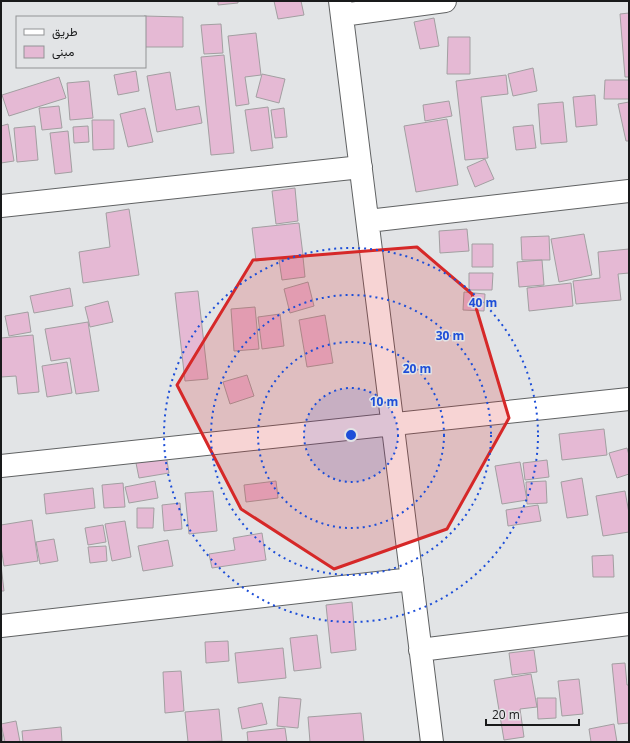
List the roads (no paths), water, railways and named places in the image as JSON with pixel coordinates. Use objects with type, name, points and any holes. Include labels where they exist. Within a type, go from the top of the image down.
[{"type":"street","points":[[432,742],[341,8],[445,1]]},
{"type":"street","points":[[1,206],[361,167]]},
{"type":"street","points":[[368,221],[629,191]]},
{"type":"street","points":[[1,466],[392,423],[629,399]]},
{"type":"street","points":[[1,626],[412,579]]},
{"type":"street","points":[[420,650],[629,624]]}]
